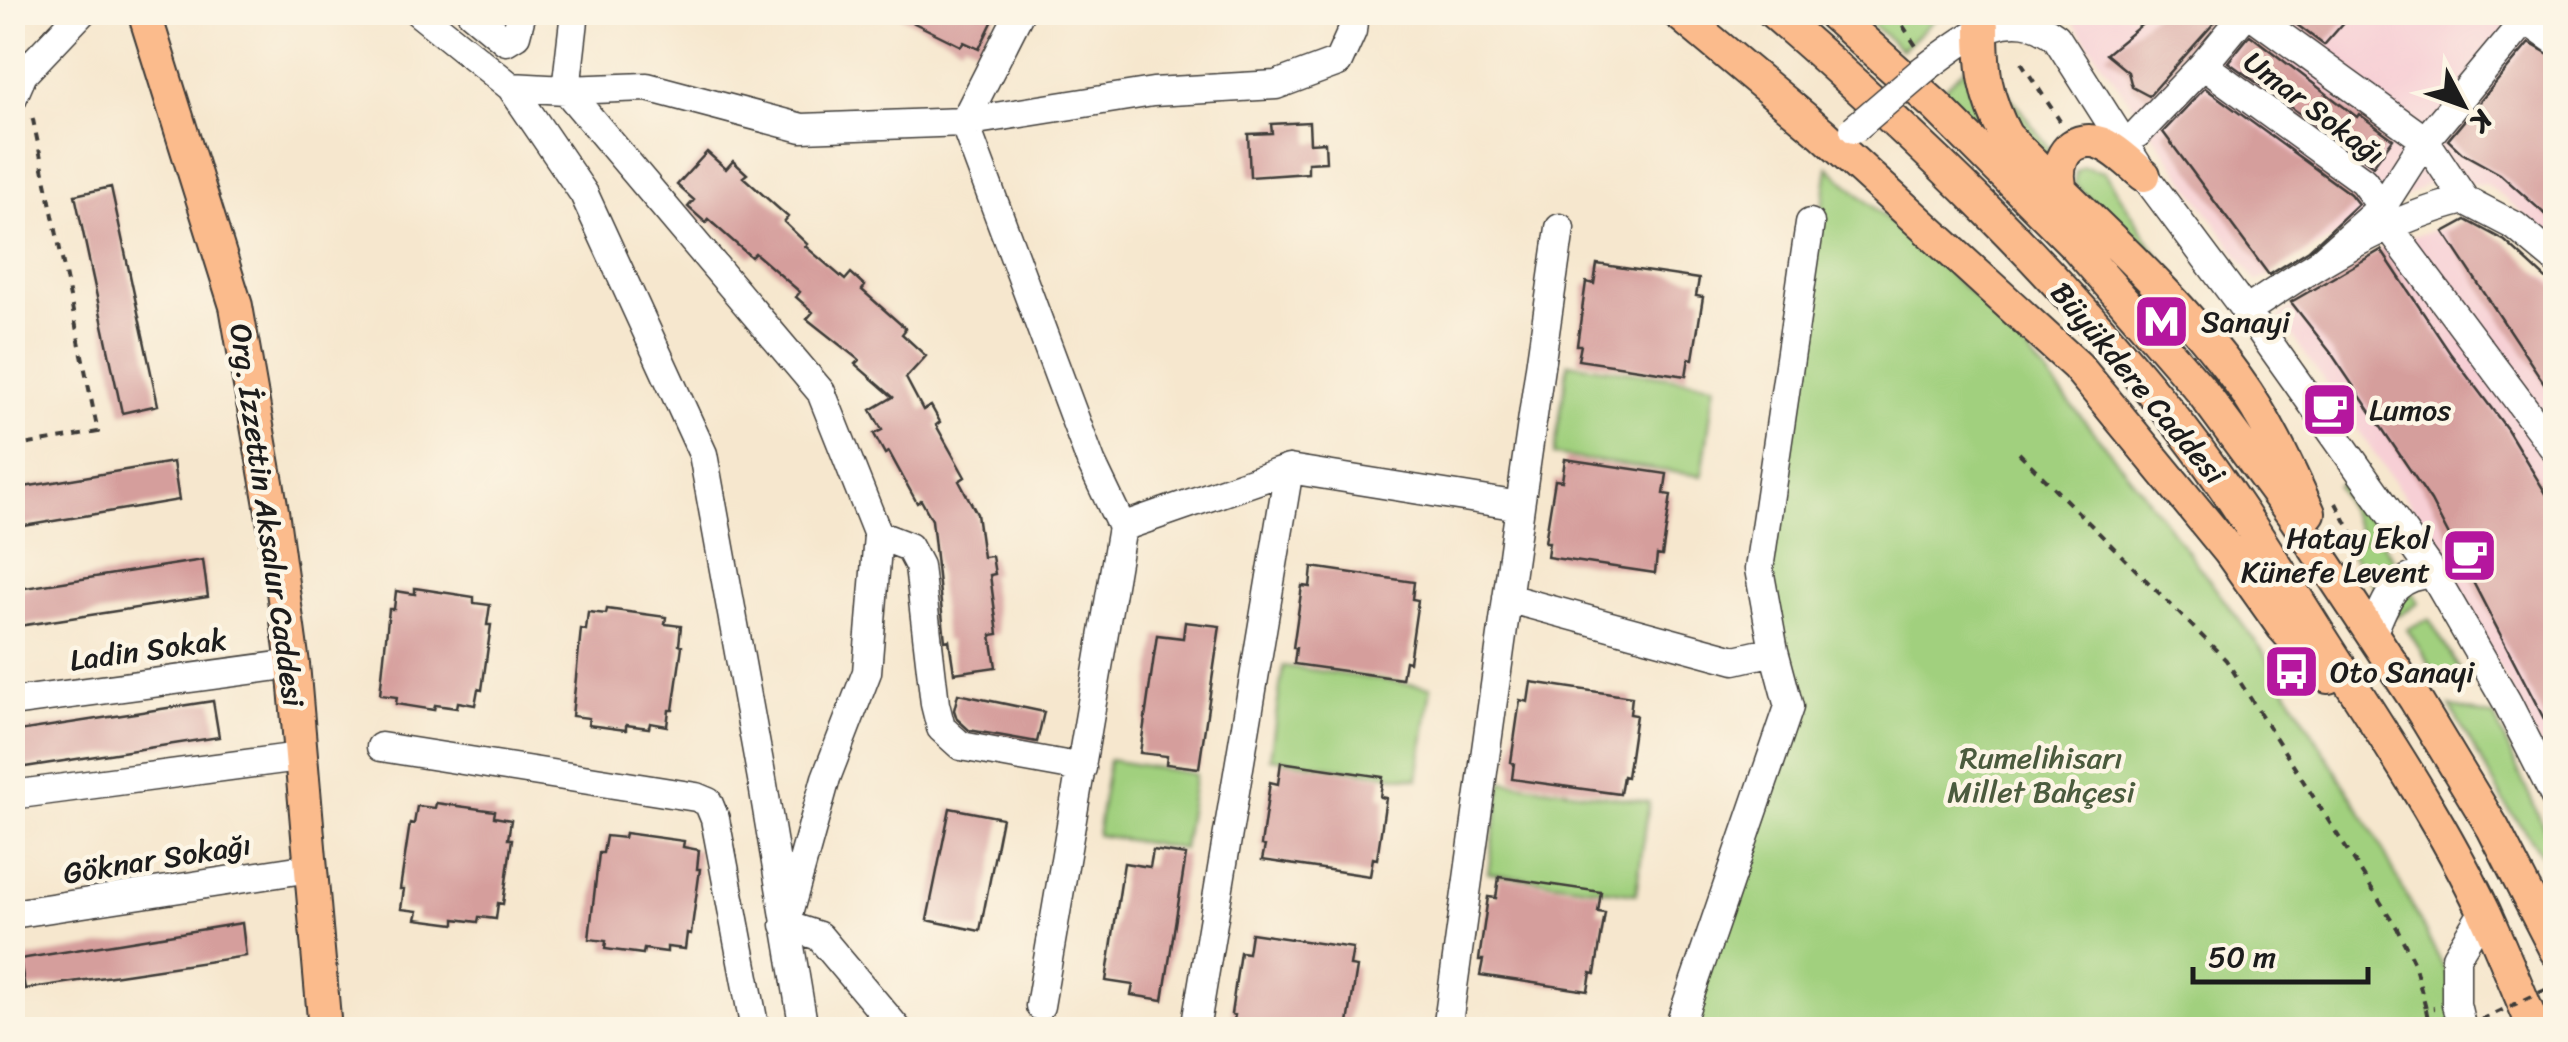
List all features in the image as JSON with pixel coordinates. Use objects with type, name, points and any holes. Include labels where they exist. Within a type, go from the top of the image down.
[{"type":"main road","name":"Org. İzzettin Aksalur Caddesi","points":[[144,12],[236,306],[272,511],[292,664],[325,1030]]},
{"type":"main road","points":[[1677,12],[1838,131],[2077,366],[2229,551],[2283,627],[2374,721]]},
{"type":"main road","name":"Büyükdere Caddesi","points":[[1774,12],[1966,190],[2121,356],[2182,430],[2226,490],[2438,825],[2484,911],[2535,1030]]},
{"type":"main road","name":"Büyükdere Caddesi","points":[[1830,12],[1936,106],[2118,293],[2200,389],[2415,698],[2493,828],[2556,951]]},
{"type":"main road","points":[[1978,17],[1989,104],[2006,136],[2208,341],[2240,381],[2290,471],[2313,522],[2325,565]]},
{"type":"main road","points":[[2063,194],[2056,173],[2062,158],[2072,146],[2089,140],[2106,146],[2144,174]]},
{"type":"street","points":[[16,86],[82,12]]},
{"type":"street","points":[[418,12],[452,23],[511,88],[584,194],[703,454],[804,1030]]},
{"type":"street","points":[[471,12],[506,41],[516,35],[522,12]]},
{"type":"street","points":[[575,12],[566,90],[821,392],[878,535],[866,672],[826,778],[785,924]]},
{"type":"street","points":[[1020,12],[964,122],[1091,462],[1122,527],[1040,1006]]},
{"type":"street","points":[[511,88],[647,87],[802,128],[964,122],[1153,92],[1276,85],[1338,62],[1352,31],[1354,12]]},
{"type":"street","points":[[2053,12],[2433,574],[2507,702],[2556,799]]},
{"type":"street","points":[[2138,133],[2248,12],[2426,140],[2465,200],[2515,226],[2556,260]]},
{"type":"street","points":[[1838,131],[1923,70],[1978,17],[2025,16],[2042,22],[2056,37],[2144,174],[2256,316]]},
{"type":"street","points":[[2386,218],[2426,140],[2529,16],[2556,41]]},
{"type":"street","name":"Umar Sokağı","points":[[2203,65],[2363,181],[2555,451]]},
{"type":"street","points":[[2256,316],[2323,259],[2386,218],[2465,200]]},
{"type":"street","points":[[1678,1030],[1789,706],[1759,569],[1810,223]]},
{"type":"street","points":[[1446,1030],[1560,228]]},
{"type":"street","points":[[1122,527],[1289,469],[1520,506]]},
{"type":"street","points":[[1195,1030],[1289,469]]},
{"type":"street","points":[[878,535],[908,547],[918,566],[934,704],[942,728],[961,746],[1082,768]]},
{"type":"street","points":[[2372,634],[2400,582],[2416,574],[2433,574]]},
{"type":"street","points":[[1507,598],[1735,660],[1774,650]]},
{"type":"street","name":"Ladin Sokak","points":[[12,702],[292,664]]},
{"type":"street","points":[[381,747],[708,802],[715,819],[755,1030]]},
{"type":"street","points":[[12,795],[299,757]]},
{"type":"street","name":"Göknar Sokağı","points":[[12,914],[310,868]]},
{"type":"street","points":[[2466,1018],[2456,958],[2484,911]]},
{"type":"street","points":[[785,924],[819,936],[898,1030]]},
{"type":"path","points":[[1894,12],[1914,39],[1923,70]]},
{"type":"path","points":[[2021,62],[2064,127],[2102,107]]},
{"type":"path","points":[[12,447],[98,432],[16,86]]},
{"type":"path","points":[[2019,453],[2226,660],[2396,928],[2414,962],[2430,1030]]},
{"type":"path","points":[[2338,505],[2359,547]]},
{"type":"path","points":[[2426,1010],[2466,1018],[2556,985]]},
{"type":"shaded area","points":[[2067,13],[2555,13],[2555,240],[2488,185],[2434,180],[2257,282]]},
{"type":"shaded area","points":[[2466,222],[2555,283],[2555,779],[2434,539],[2279,317],[2392,241]]},
{"type":"green space","points":[[1860,13],[1942,13],[1901,50]]},
{"type":"green space","points":[[1967,66],[1976,110],[1985,130],[2054,219],[1937,95]]},
{"type":"green space","points":[[1998,80],[2050,149],[2040,164],[2016,138]]},
{"type":"green space","name":"Rumelihisarı Millet Bahçesi","points":[[1828,167],[2003,322],[2138,486],[2264,653],[2375,835],[2471,1020],[2490,1029],[1684,1030],[1799,704],[1769,571]]},
{"type":"green space","points":[[2083,167],[2105,172],[2187,300],[2074,183],[2076,171]]},
{"type":"green space","points":[[1568,363],[1715,384],[1702,476],[1554,455]]},
{"type":"green space","points":[[2346,481],[2419,603],[2397,616],[2347,549],[2363,540],[2337,486]]},
{"type":"green space","points":[[2429,619],[2466,680],[2435,673],[2407,629]]},
{"type":"green space","points":[[1283,666],[1431,687],[1418,779],[1270,758]]},
{"type":"green space","points":[[2450,706],[2494,717],[2554,850],[2552,867],[2509,810]]},
{"type":"green space","points":[[1109,760],[1195,774],[1183,849],[1097,835]]},
{"type":"green space","points":[[1502,781],[1649,802],[1636,894],[1488,873]]},
{"type":"building","points":[[892,12],[997,12],[979,49],[964,42],[961,46]]},
{"type":"building","points":[[2157,12],[2223,13],[2149,96],[2132,87],[2128,72],[2106,54]]},
{"type":"building","points":[[2280,12],[2353,12],[2324,45]]},
{"type":"building","points":[[2250,35],[2357,117],[2359,114],[2393,139],[2373,166],[2228,62]]},
{"type":"building","points":[[2529,43],[2556,58],[2556,224],[2500,174],[2462,153],[2448,140]]},
{"type":"building","points":[[2205,88],[2350,194],[2358,204],[2309,250],[2269,275],[2163,132]]},
{"type":"building","points":[[1309,122],[1310,143],[1325,142],[1326,162],[1308,163],[1308,173],[1250,177],[1248,134],[1272,133],[1271,124]]},
{"type":"building","points":[[707,152],[726,169],[733,161],[747,174],[743,177],[788,217],[784,222],[805,246],[845,280],[851,273],[865,286],[862,290],[906,329],[902,334],[926,356],[906,378],[923,410],[931,406],[940,422],[936,425],[965,477],[959,481],[977,514],[983,557],[992,556],[995,574],[990,575],[998,634],[991,635],[996,667],[954,673],[949,640],[945,641],[932,520],[874,434],[882,430],[871,410],[893,397],[855,364],[859,360],[807,319],[813,312],[796,297],[800,292],[755,253],[751,257],[708,219],[706,223],[688,207],[694,200],[677,185]]},
{"type":"building","points":[[111,187],[158,405],[122,413],[75,195]]},
{"type":"building","points":[[2466,220],[2505,241],[2556,288],[2556,401],[2444,232]]},
{"type":"building","points":[[2381,250],[2507,429],[2556,510],[2556,742],[2431,501],[2331,353],[2291,302]]},
{"type":"building","points":[[1597,264],[1699,279],[1696,296],[1703,297],[1693,359],[1689,358],[1686,376],[1578,360],[1586,282],[1594,284]]},
{"type":"building","points":[[1565,459],[1667,474],[1664,494],[1671,495],[1662,556],[1657,555],[1655,573],[1547,557],[1549,542],[1545,542],[1555,480],[1562,481]]},
{"type":"building","points":[[173,462],[179,500],[12,528],[12,489]]},
{"type":"building","points":[[203,560],[208,597],[12,627],[12,590]]},
{"type":"building","points":[[1312,567],[1414,582],[1412,599],[1418,600],[1409,662],[1405,661],[1402,679],[1294,664],[1302,586],[1310,587]]},
{"type":"building","points":[[415,588],[474,597],[474,603],[490,605],[482,690],[478,689],[475,705],[458,702],[457,708],[435,705],[434,710],[396,704],[397,697],[380,695],[389,609],[394,609],[396,591],[415,594]]},
{"type":"building","points":[[607,609],[666,617],[665,624],[681,626],[682,646],[667,726],[626,725],[626,730],[588,725],[589,718],[572,716],[581,629],[586,630],[588,612],[606,614]]},
{"type":"building","points":[[1185,622],[1220,626],[1199,768],[1166,764],[1167,756],[1140,753],[1157,635],[1183,638]]},
{"type":"building","points":[[1531,682],[1632,697],[1630,714],[1636,715],[1627,777],[1623,776],[1620,794],[1512,779],[1520,700],[1528,702]]},
{"type":"building","points":[[958,694],[1044,712],[1037,742],[969,730],[954,710]]},
{"type":"building","points":[[213,701],[219,737],[12,769],[12,732]]},
{"type":"building","points":[[1281,762],[1383,777],[1380,797],[1386,798],[1377,859],[1373,858],[1370,876],[1262,860],[1270,782],[1278,784]]},
{"type":"building","points":[[436,803],[495,811],[494,817],[511,820],[503,904],[498,903],[496,919],[455,919],[455,924],[416,919],[418,911],[401,909],[404,889],[400,889],[410,823],[414,824],[417,806],[435,808]]},
{"type":"building","points":[[950,808],[1002,818],[980,931],[927,920]]},
{"type":"building","points":[[625,833],[684,841],[683,847],[699,850],[691,934],[687,933],[685,949],[644,949],[643,954],[605,949],[606,941],[589,939],[599,853],[603,853],[606,836],[624,838]]},
{"type":"building","points":[[1153,850],[1186,855],[1163,1000],[1131,995],[1133,985],[1106,981],[1124,863],[1150,867]]},
{"type":"building","points":[[1499,877],[1601,892],[1598,912],[1605,913],[1595,974],[1591,973],[1588,991],[1480,975],[1488,897],[1496,898]]},
{"type":"building","points":[[242,923],[246,956],[25,989],[20,959]]},
{"type":"building","points":[[1251,933],[1353,948],[1350,966],[1357,967],[1347,1030],[1232,1030],[1240,952],[1248,953]]},
{"type":"place","name":"Sanayi","points":[[2162,322]]},
{"type":"place","name":"Lumos","points":[[2330,410]]},
{"type":"place","name":"Hatay Ekol Künefe Levent","points":[[2469,555]]},
{"type":"place","name":"Oto Sanayi","points":[[2291,672]]}]
